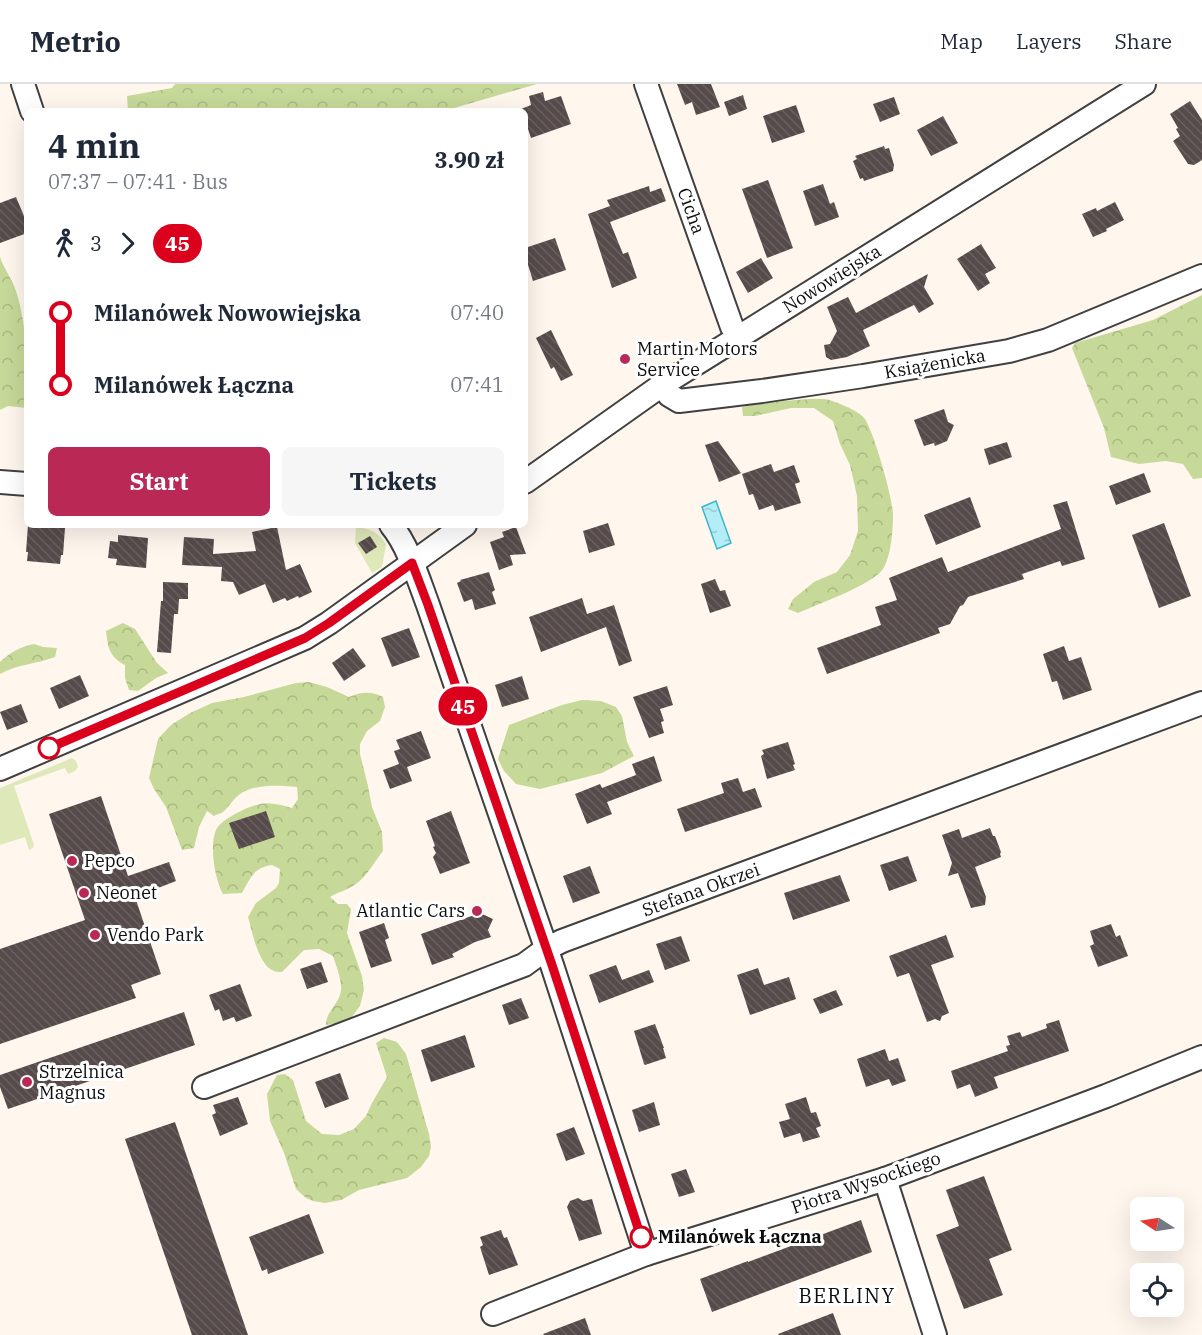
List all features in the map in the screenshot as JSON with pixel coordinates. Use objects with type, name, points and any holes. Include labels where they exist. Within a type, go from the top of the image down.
[{"type":"street","points":[[22,84],[31,108]]},
{"type":"street","name":"Cicha","points":[[646,84],[732,327],[739,337]]},
{"type":"street","name":"Nowowiejska","points":[[528,480],[662,385],[1144,84]]},
{"type":"street","name":"Książenicka","points":[[662,385],[669,396],[679,401],[863,376],[1009,351],[1048,340],[1202,276]]},
{"type":"street","points":[[0,482],[24,484]]},
{"type":"street","points":[[394,528],[412,563],[428,605],[546,949],[646,1254]]},
{"type":"street","points":[[0,769],[305,638],[461,528]]},
{"type":"street","name":"Stefana Okrzei","points":[[204,1087],[524,965],[562,941],[1202,703]]},
{"type":"street","name":"Piotra Wysockiego","points":[[494,1314],[646,1254],[885,1179],[1106,1096],[1202,1057]]},
{"type":"street","points":[[885,1179],[935,1335]]},
{"type":"green space","points":[[175,84],[537,84],[454,108],[128,108],[127,96],[172,88]]},
{"type":"green space","points":[[0,257],[16,291],[23,319],[24,408],[8,406],[0,410]]},
{"type":"green space","points":[[1202,295],[1202,478],[1193,479],[1183,464],[1166,461],[1139,464],[1111,457],[1104,428],[1072,348],[1075,343],[1153,320]]},
{"type":"green space","points":[[810,399],[834,401],[852,409],[865,419],[887,481],[893,528],[886,564],[877,575],[857,588],[798,613],[788,609],[793,599],[814,582],[837,572],[850,555],[858,531],[857,496],[850,465],[833,421],[814,408],[791,408],[755,416],[743,416],[742,407]]},
{"type":"green space","points":[[356,528],[366,529],[380,537],[386,544],[382,567],[372,573],[355,543]]},
{"type":"green space","points":[[123,623],[135,629],[157,663],[168,673],[156,678],[138,691],[129,690],[125,678],[125,665],[112,655],[108,642],[106,631]]},
{"type":"green space","points":[[34,644],[57,648],[55,657],[0,674],[0,662],[16,650]]},
{"type":"green space","points":[[309,682],[349,697],[366,693],[379,695],[383,697],[385,707],[380,721],[367,731],[360,744],[360,754],[372,807],[382,832],[383,851],[360,881],[330,897],[338,904],[347,904],[351,909],[347,933],[362,976],[364,990],[360,1006],[348,1022],[326,1025],[328,1015],[341,990],[333,956],[319,949],[304,950],[282,972],[276,972],[263,961],[254,938],[248,917],[256,903],[276,888],[279,883],[280,869],[272,865],[261,868],[253,874],[242,893],[223,894],[214,863],[214,837],[216,830],[223,822],[249,807],[260,804],[292,808],[298,799],[297,787],[252,788],[235,798],[222,813],[214,816],[207,811],[199,827],[194,848],[182,850],[166,807],[149,778],[158,739],[171,725],[190,713],[212,703]]},
{"type":"green space","points":[[582,700],[601,701],[616,707],[622,716],[627,742],[634,756],[602,773],[540,789],[516,784],[504,771],[498,759],[509,725]]},
{"type":"green space","points":[[72,758],[78,767],[75,771],[68,774],[65,768],[14,786],[34,845],[33,848],[29,850],[25,837],[0,845],[0,788]]},
{"type":"green space","points":[[384,1038],[397,1042],[406,1054],[429,1134],[431,1147],[429,1156],[421,1167],[407,1178],[359,1190],[341,1200],[325,1203],[306,1198],[296,1189],[270,1121],[267,1094],[277,1075],[285,1074],[293,1080],[306,1121],[322,1134],[339,1135],[354,1129],[366,1116],[387,1077],[376,1043]]},
{"type":"water","points":[[716,501],[731,543],[717,549],[702,507]]},
{"type":"building","points":[[677,84],[711,84],[720,107],[696,115],[692,102],[685,105]]},
{"type":"building","points":[[543,92],[545,101],[561,96],[571,124],[531,138],[528,129],[528,108],[524,108],[531,105],[529,96]]},
{"type":"building","points":[[743,95],[747,109],[729,116],[724,102]]},
{"type":"building","points":[[894,97],[900,114],[880,122],[873,104]]},
{"type":"building","points":[[1190,101],[1202,120],[1202,160],[1194,165],[1188,164],[1173,141],[1180,136],[1170,114]]},
{"type":"building","points":[[796,105],[805,132],[772,143],[763,116]]},
{"type":"building","points":[[943,116],[958,143],[931,156],[917,130]]},
{"type":"building","points":[[884,146],[885,149],[889,148],[894,165],[893,171],[864,181],[863,178],[860,179],[853,161],[857,159],[855,156]]},
{"type":"building","points":[[768,180],[793,248],[767,258],[742,189]]},
{"type":"building","points":[[823,184],[830,204],[834,202],[839,217],[815,226],[803,191]]},
{"type":"building","points":[[649,186],[650,192],[661,188],[666,201],[610,222],[623,254],[628,252],[637,278],[612,288],[588,214],[610,206],[607,200]]},
{"type":"building","points":[[16,197],[24,216],[24,234],[0,243],[0,203]]},
{"type":"building","points":[[1115,202],[1124,220],[1093,237],[1082,214],[1096,208],[1097,211]]},
{"type":"building","points":[[555,238],[566,270],[533,281],[528,265],[528,247]]},
{"type":"building","points":[[981,244],[996,268],[985,274],[990,283],[978,291],[957,259]]},
{"type":"building","points":[[761,258],[773,278],[748,293],[736,272]]},
{"type":"building","points":[[928,274],[924,287],[934,304],[919,313],[914,305],[863,330],[870,346],[847,357],[831,360],[826,357],[824,345],[830,344],[837,331],[827,307],[848,297],[856,313]]},
{"type":"building","points":[[551,330],[573,375],[561,381],[554,367],[551,369],[536,338]]},
{"type":"building","points":[[944,409],[948,422],[954,425],[947,441],[935,446],[934,443],[924,446],[914,420]]},
{"type":"building","points":[[718,441],[741,473],[719,482],[705,445]]},
{"type":"building","points":[[1007,442],[1012,457],[989,465],[984,449]]},
{"type":"building","points":[[771,464],[774,472],[794,465],[800,482],[795,484],[801,503],[775,511],[773,505],[759,510],[753,494],[749,495],[742,474]]},
{"type":"building","points":[[1144,473],[1151,492],[1116,505],[1109,486]]},
{"type":"building","points":[[970,497],[981,527],[936,545],[924,515]]},
{"type":"building","points":[[1067,501],[1085,559],[1062,566],[1060,561],[1022,574],[1024,579],[968,597],[950,624],[938,628],[940,633],[827,674],[817,648],[881,625],[875,607],[897,600],[889,578],[942,557],[948,572],[1061,529],[1053,505]]},
{"type":"building","points":[[608,523],[615,545],[589,553],[583,531]]},
{"type":"building","points":[[1164,523],[1191,596],[1159,608],[1132,535]]},
{"type":"building","points":[[28,528],[65,528],[60,564],[27,561],[28,552],[26,552]]},
{"type":"building","points":[[277,528],[286,570],[300,564],[312,592],[299,598],[298,596],[287,601],[285,598],[273,603],[265,584],[239,595],[233,582],[221,581],[222,567],[182,565],[184,537],[214,539],[213,554],[256,551],[252,532]]},
{"type":"building","points":[[516,528],[526,554],[510,555],[513,565],[499,570],[490,542],[504,537],[502,532]]},
{"type":"building","points":[[118,535],[148,538],[146,568],[116,565],[117,559],[108,558],[110,541],[118,542]]},
{"type":"building","points":[[370,536],[377,547],[366,554],[358,543]]},
{"type":"building","points":[[489,572],[495,590],[492,592],[496,604],[475,610],[472,599],[464,602],[457,583],[460,580]]},
{"type":"building","points":[[715,579],[720,591],[725,590],[731,606],[710,613],[701,584]]},
{"type":"building","points":[[163,582],[188,583],[188,599],[179,599],[178,614],[174,614],[171,653],[157,652]]},
{"type":"building","points":[[582,598],[587,614],[614,605],[632,661],[619,666],[606,627],[541,652],[529,617]]},
{"type":"building","points":[[409,628],[420,657],[392,667],[381,638]]},
{"type":"building","points":[[1064,646],[1069,661],[1081,657],[1092,690],[1063,700],[1057,681],[1052,682],[1043,654]]},
{"type":"building","points":[[353,648],[366,666],[344,681],[332,663]]},
{"type":"building","points":[[80,675],[89,696],[59,709],[50,688]]},
{"type":"building","points":[[522,676],[529,699],[502,707],[495,685]]},
{"type":"building","points":[[667,686],[673,705],[660,709],[664,721],[661,722],[664,733],[649,738],[633,697]]},
{"type":"building","points":[[21,704],[28,722],[7,730],[0,712]]},
{"type":"building","points":[[421,731],[431,758],[407,767],[412,781],[390,789],[383,770],[399,764],[394,751],[400,749],[396,740]]},
{"type":"building","points":[[788,742],[795,770],[767,779],[761,756],[764,754],[762,750]]},
{"type":"building","points":[[654,756],[662,781],[607,802],[612,814],[587,824],[575,794],[600,784],[602,788],[636,775],[632,764]]},
{"type":"building","points":[[738,778],[743,792],[755,788],[762,807],[685,832],[677,809],[724,793],[721,783]]},
{"type":"building","name":"Vendo Park","points":[[101,796],[128,876],[169,862],[176,881],[135,897],[161,974],[131,985],[136,998],[0,1044],[0,949],[85,920],[49,814]]},
{"type":"building","points":[[266,811],[275,837],[239,849],[229,823]]},
{"type":"building","points":[[451,811],[470,863],[440,874],[433,857],[436,853],[433,847],[435,846],[426,821]]},
{"type":"building","points":[[990,828],[995,836],[1001,857],[975,867],[986,897],[985,905],[971,908],[958,873],[948,876],[952,863],[942,835],[959,829],[962,838]]},
{"type":"building","points":[[908,856],[917,881],[889,891],[880,865]]},
{"type":"building","points":[[590,866],[600,893],[573,903],[563,876]]},
{"type":"building","points":[[840,875],[850,901],[793,920],[784,893]]},
{"type":"building","points":[[480,913],[493,919],[488,930],[491,937],[475,942],[452,954],[454,957],[432,965],[421,934]]},
{"type":"building","points":[[384,923],[389,938],[385,940],[392,961],[371,968],[359,932]]},
{"type":"building","points":[[1111,924],[1116,937],[1120,935],[1128,956],[1098,967],[1090,946],[1094,944],[1090,931]]},
{"type":"building","points":[[946,935],[954,957],[931,965],[949,1013],[942,1016],[940,1021],[935,1019],[927,1022],[909,973],[897,977],[889,956]]},
{"type":"building","points":[[681,936],[690,961],[665,970],[656,944]]},
{"type":"building","points":[[321,962],[328,982],[307,989],[300,969]]},
{"type":"building","points":[[616,965],[622,980],[649,970],[654,982],[599,1003],[589,975]]},
{"type":"building","points":[[758,968],[764,985],[789,977],[796,999],[750,1015],[737,975]]},
{"type":"building","points":[[240,984],[252,1016],[236,1022],[234,1017],[223,1021],[219,1009],[215,1011],[209,995]]},
{"type":"building","points":[[836,990],[843,1005],[820,1014],[813,999]]},
{"type":"building","points":[[521,998],[529,1018],[509,1025],[502,1005]]},
{"type":"building","points":[[184,1012],[195,1045],[8,1109],[0,1087],[0,1075]]},
{"type":"building","points":[[1059,1020],[1069,1051],[994,1077],[998,1088],[975,1097],[970,1084],[957,1089],[951,1071],[1008,1051],[1006,1046],[1010,1045],[1007,1036],[1020,1032],[1022,1037],[1047,1028],[1046,1024]]},
{"type":"building","points":[[655,1024],[666,1058],[645,1065],[634,1031]]},
{"type":"building","points":[[465,1035],[475,1067],[431,1082],[421,1050]]},
{"type":"building","points":[[885,1049],[889,1061],[898,1058],[906,1081],[892,1086],[889,1079],[866,1087],[857,1059]]},
{"type":"building","points":[[340,1073],[349,1099],[325,1108],[315,1082]]},
{"type":"building","points":[[238,1097],[248,1124],[220,1136],[212,1115],[216,1113],[213,1105]]},
{"type":"building","points":[[806,1097],[811,1113],[816,1112],[821,1126],[816,1128],[820,1137],[803,1142],[800,1133],[784,1138],[779,1122],[790,1119],[785,1104]]},
{"type":"building","points":[[654,1102],[660,1125],[639,1132],[632,1110]]},
{"type":"building","points":[[175,1122],[248,1335],[192,1335],[125,1139]]},
{"type":"building","points":[[574,1127],[585,1154],[566,1161],[556,1134]]},
{"type":"building","points":[[686,1169],[695,1192],[679,1197],[671,1174]]},
{"type":"building","points":[[984,1176],[1012,1250],[989,1259],[1003,1295],[964,1309],[936,1235],[959,1226],[946,1190]]},
{"type":"building","points":[[578,1198],[583,1201],[592,1199],[602,1234],[579,1241],[567,1207],[570,1201]]},
{"type":"building","points":[[309,1214],[324,1253],[268,1274],[267,1269],[262,1271],[249,1237]]},
{"type":"building","points":[[861,1220],[872,1252],[712,1312],[700,1279]]},
{"type":"building","points":[[501,1230],[504,1238],[507,1237],[518,1265],[489,1275],[480,1247],[483,1245],[480,1237]]},
{"type":"building","points":[[833,1313],[841,1335],[778,1334]]},
{"type":"building","points":[[585,1318],[591,1335],[543,1334]]},
{"type":"bus line","name":"45","points":[[49,748],[305,638],[412,563],[552,965],[641,1237]]},
{"type":"place","name":"Martin Motors Service","points":[[625,359]]},
{"type":"place","name":"Pepco","points":[[72,861]]},
{"type":"place","name":"Neonet","points":[[84,893]]},
{"type":"place","name":"Atlantic Cars","points":[[477,911]]},
{"type":"place","name":"Vendo Park","points":[[95,935]]},
{"type":"place","name":"Strzelnica Magnus","points":[[27,1082]]},
{"type":"place","name":"Milanówek Łączna","points":[[641,1237]]},
{"type":"district","name":"BERLINY","points":[[847,1296]]}]
